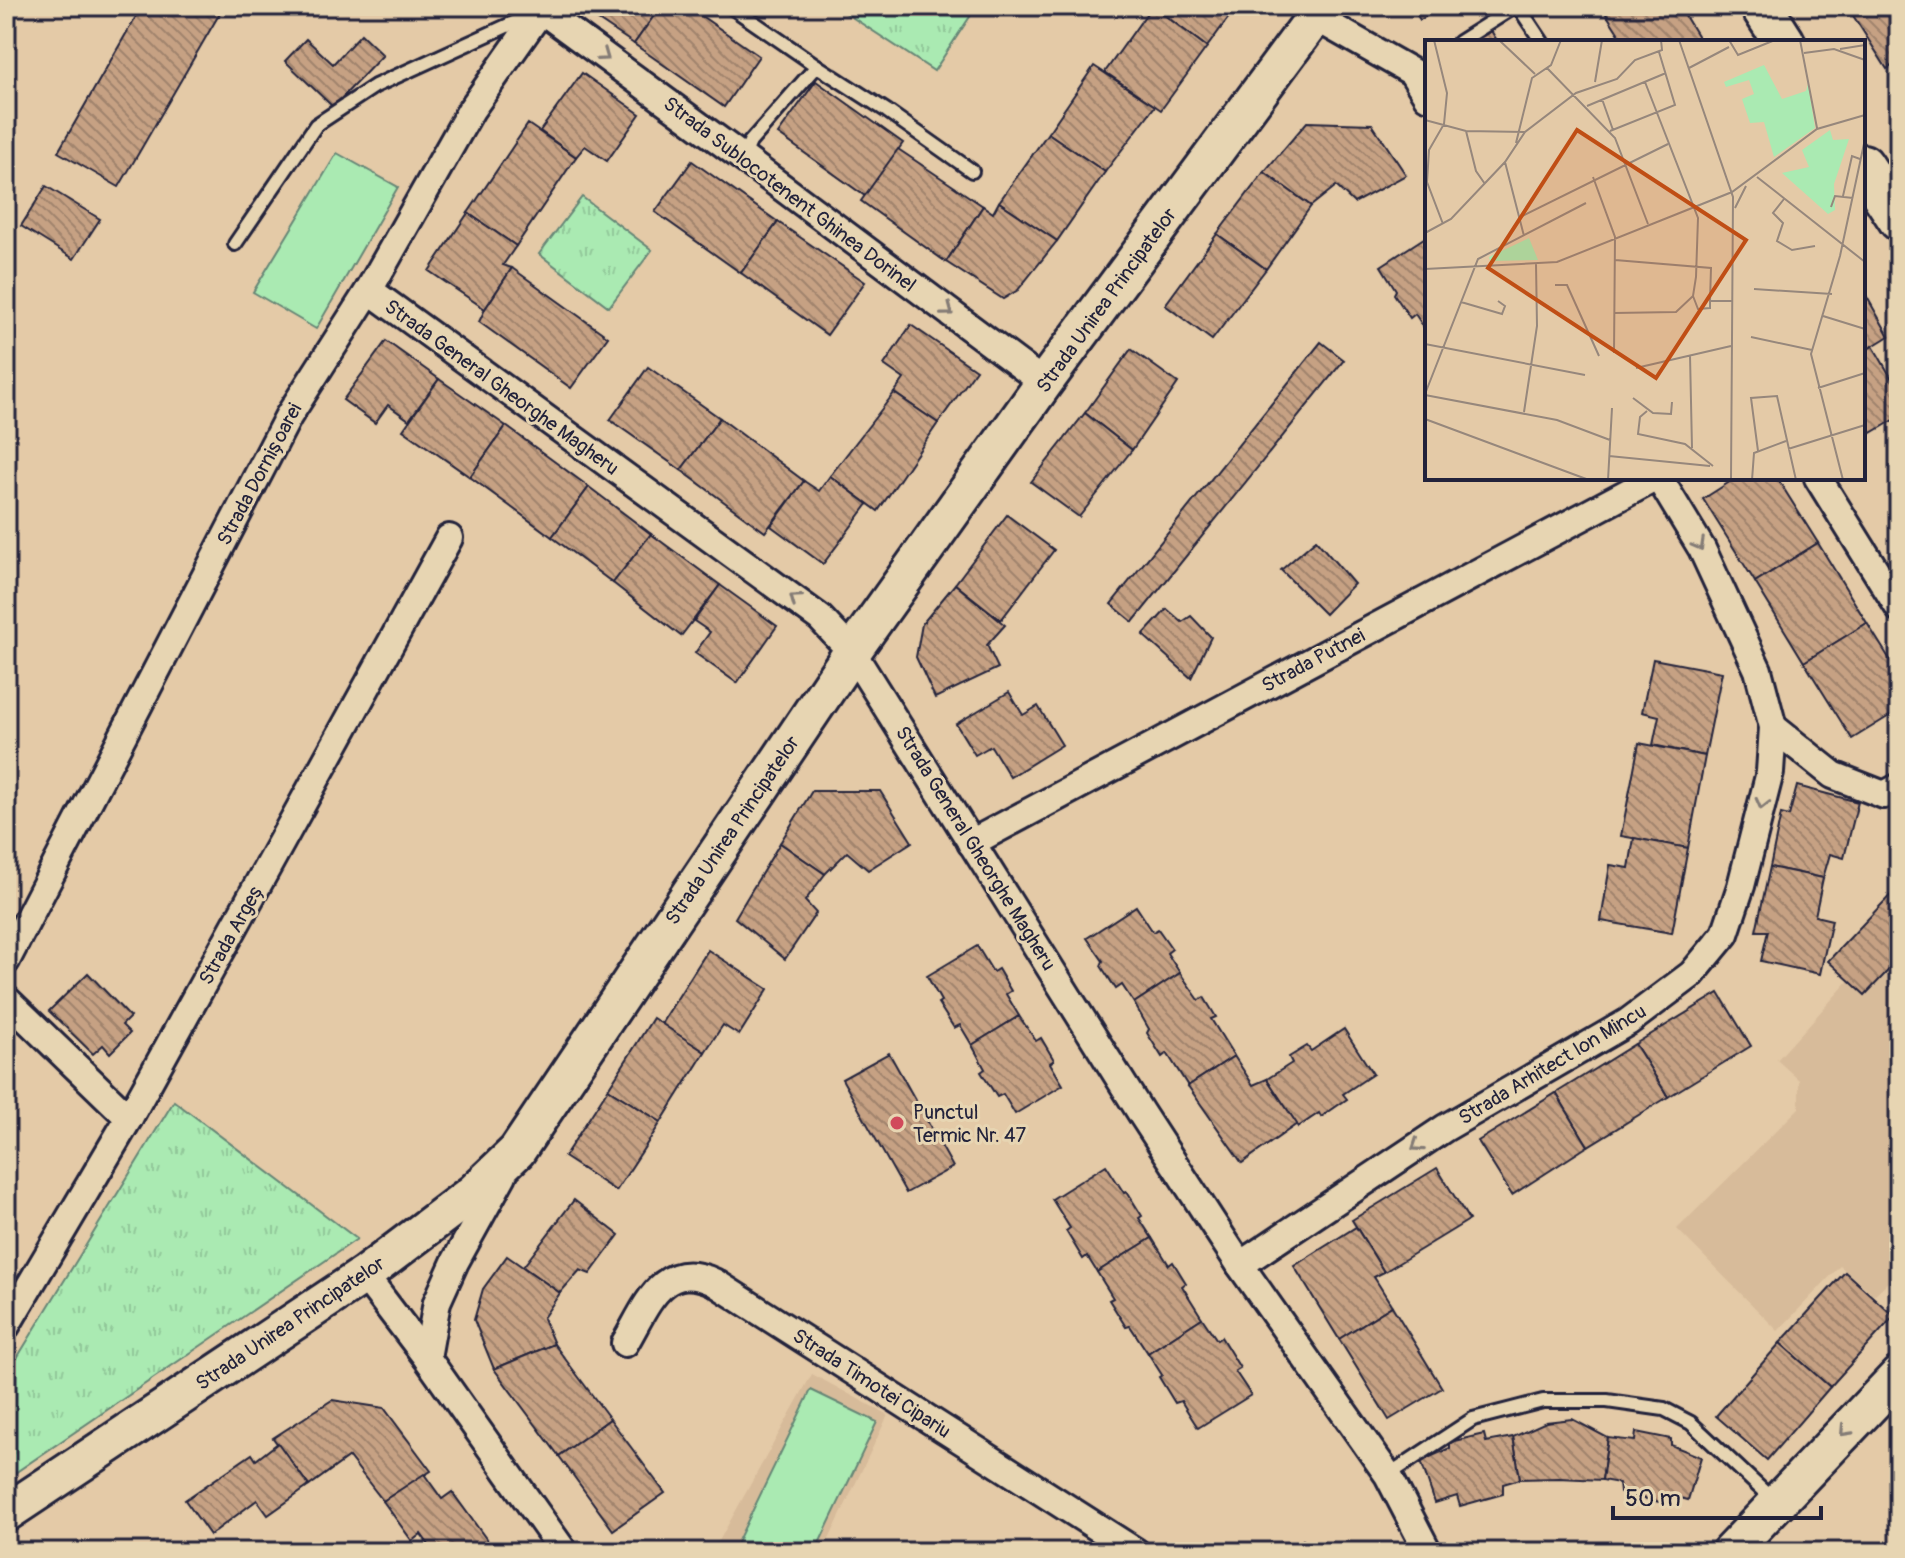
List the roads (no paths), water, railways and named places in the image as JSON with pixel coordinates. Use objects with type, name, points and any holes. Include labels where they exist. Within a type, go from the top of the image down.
[{"type":"main road","points":[[1761,6],[1783,40]]},
{"type":"main road","name":"Strada Unirea Principatelor","points":[[6,1513],[364,1275],[474,1192],[517,1151],[852,652],[1313,10]]},
{"type":"main road","points":[[1865,168],[1899,220]]},
{"type":"main road","points":[[1730,1552],[1899,1375]]},
{"type":"street","name":"Strada Sublocotenent Ghinea Dorinel","points":[[540,7],[1044,383]]},
{"type":"street","name":"Strada Dornișoarei","points":[[6,961],[288,417],[369,290],[471,110],[540,7]]},
{"type":"street","points":[[1313,10],[1416,69],[1425,91]]},
{"type":"street","name":"Strada General Gheorghe Magheru","points":[[369,290],[820,618],[852,652],[1240,1265],[1388,1475],[1428,1552]]},
{"type":"street","name":"Strada Putnei","points":[[971,843],[1653,480]]},
{"type":"street","name":"Strada Arhitect Ion Mincu","points":[[1240,1265],[1445,1128],[1628,1022],[1692,974],[1725,934],[1741,886],[1770,772],[1773,727],[1758,670],[1702,549],[1658,480]]},
{"type":"street","points":[[1819,480],[1899,608]]},
{"type":"street","name":"Strada Argeș","points":[[6,1326],[129,1118],[449,538]]},
{"type":"street","points":[[1773,727],[1833,775],[1884,795],[1899,787]]},
{"type":"street","points":[[6,999],[129,1118]]},
{"type":"street","points":[[427,1358],[437,1302],[455,1262],[517,1151]]},
{"type":"street","name":"Strada Timotei Cipariu","points":[[625,1343],[653,1295],[665,1282],[682,1274],[699,1275],[1136,1552]]},
{"type":"street","points":[[364,1275],[427,1358],[564,1552]]},
{"type":"lane","points":[[730,6],[972,171]]},
{"type":"lane","points":[[1462,40],[1517,6],[1541,40]]},
{"type":"lane","points":[[235,244],[316,125],[375,86],[540,7]]},
{"type":"lane","points":[[743,158],[758,131],[817,66]]},
{"type":"lane","points":[[1388,1475],[1473,1419],[1543,1401],[1607,1401],[1664,1409],[1691,1423],[1777,1504]]},
{"type":"place","name":"Punctul Termic Nr. 47","points":[[897,1123]]}]
